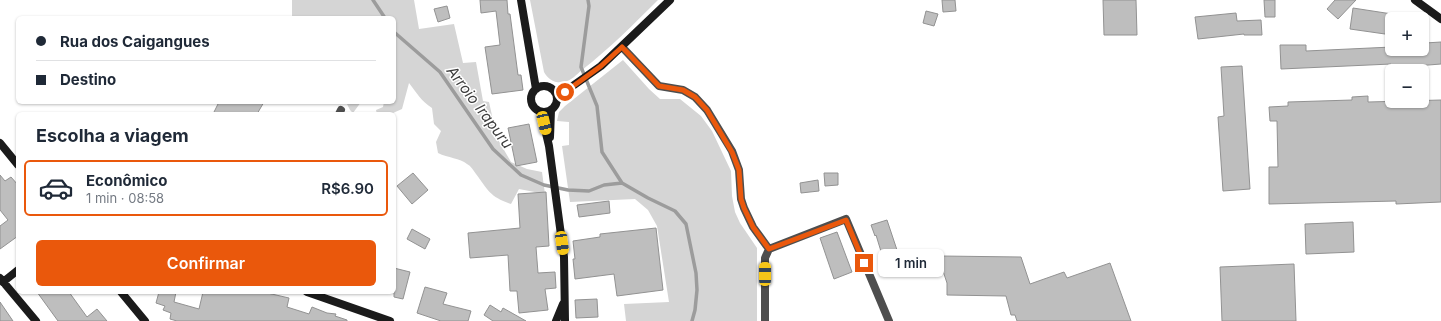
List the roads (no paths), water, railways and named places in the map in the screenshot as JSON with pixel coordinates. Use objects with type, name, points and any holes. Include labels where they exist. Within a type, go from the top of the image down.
[{"type":"main road","points":[[521,0],[536,89]]},
{"type":"main road","points":[[557,96],[601,66],[670,0]]},
{"type":"main road","points":[[1415,0],[1441,19]]},
{"type":"main road","points":[[541,86],[551,88],[557,96],[555,106],[546,112],[541,112],[532,104],[531,99],[533,93],[541,86]]},
{"type":"main road","points":[[549,146],[551,110]]},
{"type":"main road","points":[[541,112],[554,176],[564,257],[565,321]]},
{"type":"main road","points":[[0,143],[16,163]]},
{"type":"main road","points":[[16,271],[1,281],[36,321]]},
{"type":"main road","points":[[123,294],[145,321]]},
{"type":"main road","points":[[313,294],[390,321]]},
{"type":"main road","points":[[556,321],[564,301]]},
{"type":"street","points":[[622,47],[659,86],[683,90],[695,97],[707,110],[732,152],[739,170],[741,199],[744,208],[753,227],[769,249]]},
{"type":"street","points":[[765,321],[765,258],[769,249],[846,220],[889,321]]},
{"type":"waterway","name":"Arroio Irapuru","points":[[373,0],[384,16]]},
{"type":"waterway","points":[[588,0],[589,6],[581,67],[597,106],[602,152],[622,183],[675,211],[686,224],[696,273],[697,290],[695,310],[692,321]]},
{"type":"waterway","name":"Arroio Irapuru","points":[[396,34],[440,72],[493,149],[521,175],[544,185],[568,190],[589,191],[604,185],[622,183]]}]
